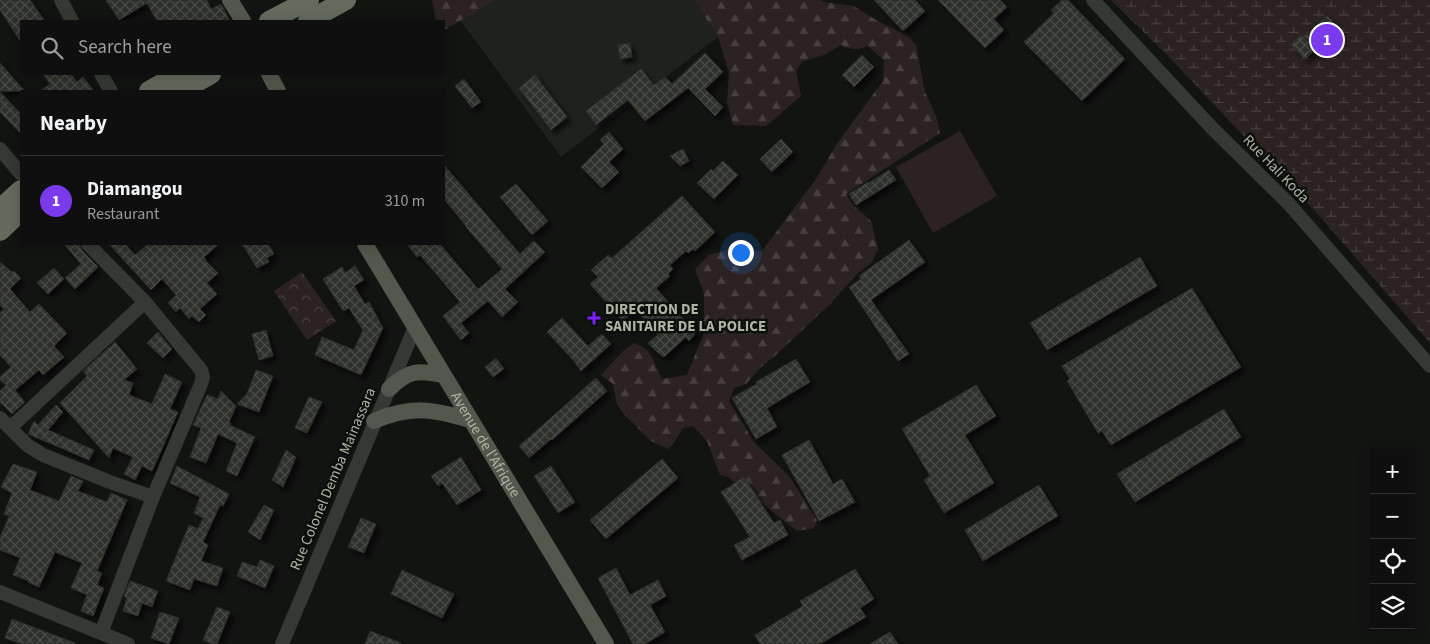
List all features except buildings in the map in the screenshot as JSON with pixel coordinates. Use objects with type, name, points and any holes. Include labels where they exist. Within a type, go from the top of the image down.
[{"type":"highway","points":[[272,20],[309,0]]},
{"type":"highway","points":[[310,20],[346,0]]},
{"type":"highway","points":[[151,90],[177,75]]},
{"type":"highway","points":[[183,90],[210,75]]},
{"type":"highway","points":[[0,209],[20,191]]},
{"type":"highway","points":[[0,231],[20,212]]},
{"type":"main road","points":[[230,0],[241,20]]},
{"type":"main road","points":[[270,75],[277,90]]},
{"type":"main road","name":"Avenue de l'Afrique","points":[[366,245],[606,644]]},
{"type":"main road","points":[[389,389],[403,377],[420,371],[443,375]]},
{"type":"main road","points":[[374,422],[400,412],[424,410],[470,420]]},
{"type":"street","points":[[60,0],[71,20]]},
{"type":"street","name":"Rue Hali Koda","points":[[1093,0],[1212,128],[1289,204],[1430,366]]},
{"type":"street","points":[[103,75],[110,90]]},
{"type":"street","points":[[0,149],[20,173]]},
{"type":"street","points":[[89,245],[145,302],[202,370],[203,377],[153,497],[101,633]]},
{"type":"street","points":[[10,428],[145,302]]},
{"type":"street","name":"Rue Colonel Demba Mainassara","points":[[282,644],[414,328]]},
{"type":"street","points":[[0,418],[28,445],[43,455],[153,497]]},
{"type":"street","points":[[0,592],[128,644]]},
{"type":"shaded area","points":[[497,0],[694,0],[718,37],[561,157],[460,20]]},
{"type":"green space","points":[[432,0],[497,0],[445,29],[445,20],[436,20]]},
{"type":"green space","points":[[694,0],[821,0],[854,6],[876,20],[908,36],[916,45],[925,92],[936,116],[940,133],[846,194],[854,206],[871,221],[878,249],[872,262],[857,274],[831,303],[760,368],[746,384],[734,388],[729,401],[754,442],[789,476],[817,520],[814,528],[797,531],[728,477],[720,475],[707,441],[693,426],[683,428],[668,449],[651,441],[623,413],[617,404],[613,384],[601,375],[623,351],[634,343],[649,352],[662,379],[687,375],[704,333],[704,293],[695,269],[709,255],[726,250],[762,251],[816,179],[838,142],[883,81],[884,60],[868,46],[854,49],[841,45],[824,55],[803,61],[796,70],[801,96],[766,126],[733,125],[727,102],[729,72],[718,37]]},
{"type":"green space","points":[[1111,0],[1430,0],[1430,343],[1315,211],[1168,56]]},
{"type":"green space","points":[[960,131],[997,196],[933,233],[896,167]]},
{"type":"green space","points":[[302,272],[336,321],[307,340],[274,291]]},
{"type":"place","name":"Diamangou","points":[[1327,40]]},
{"type":"place","name":"DIRECTION DE SANITAIRE DE LA POLICE","points":[[594,318]]}]
